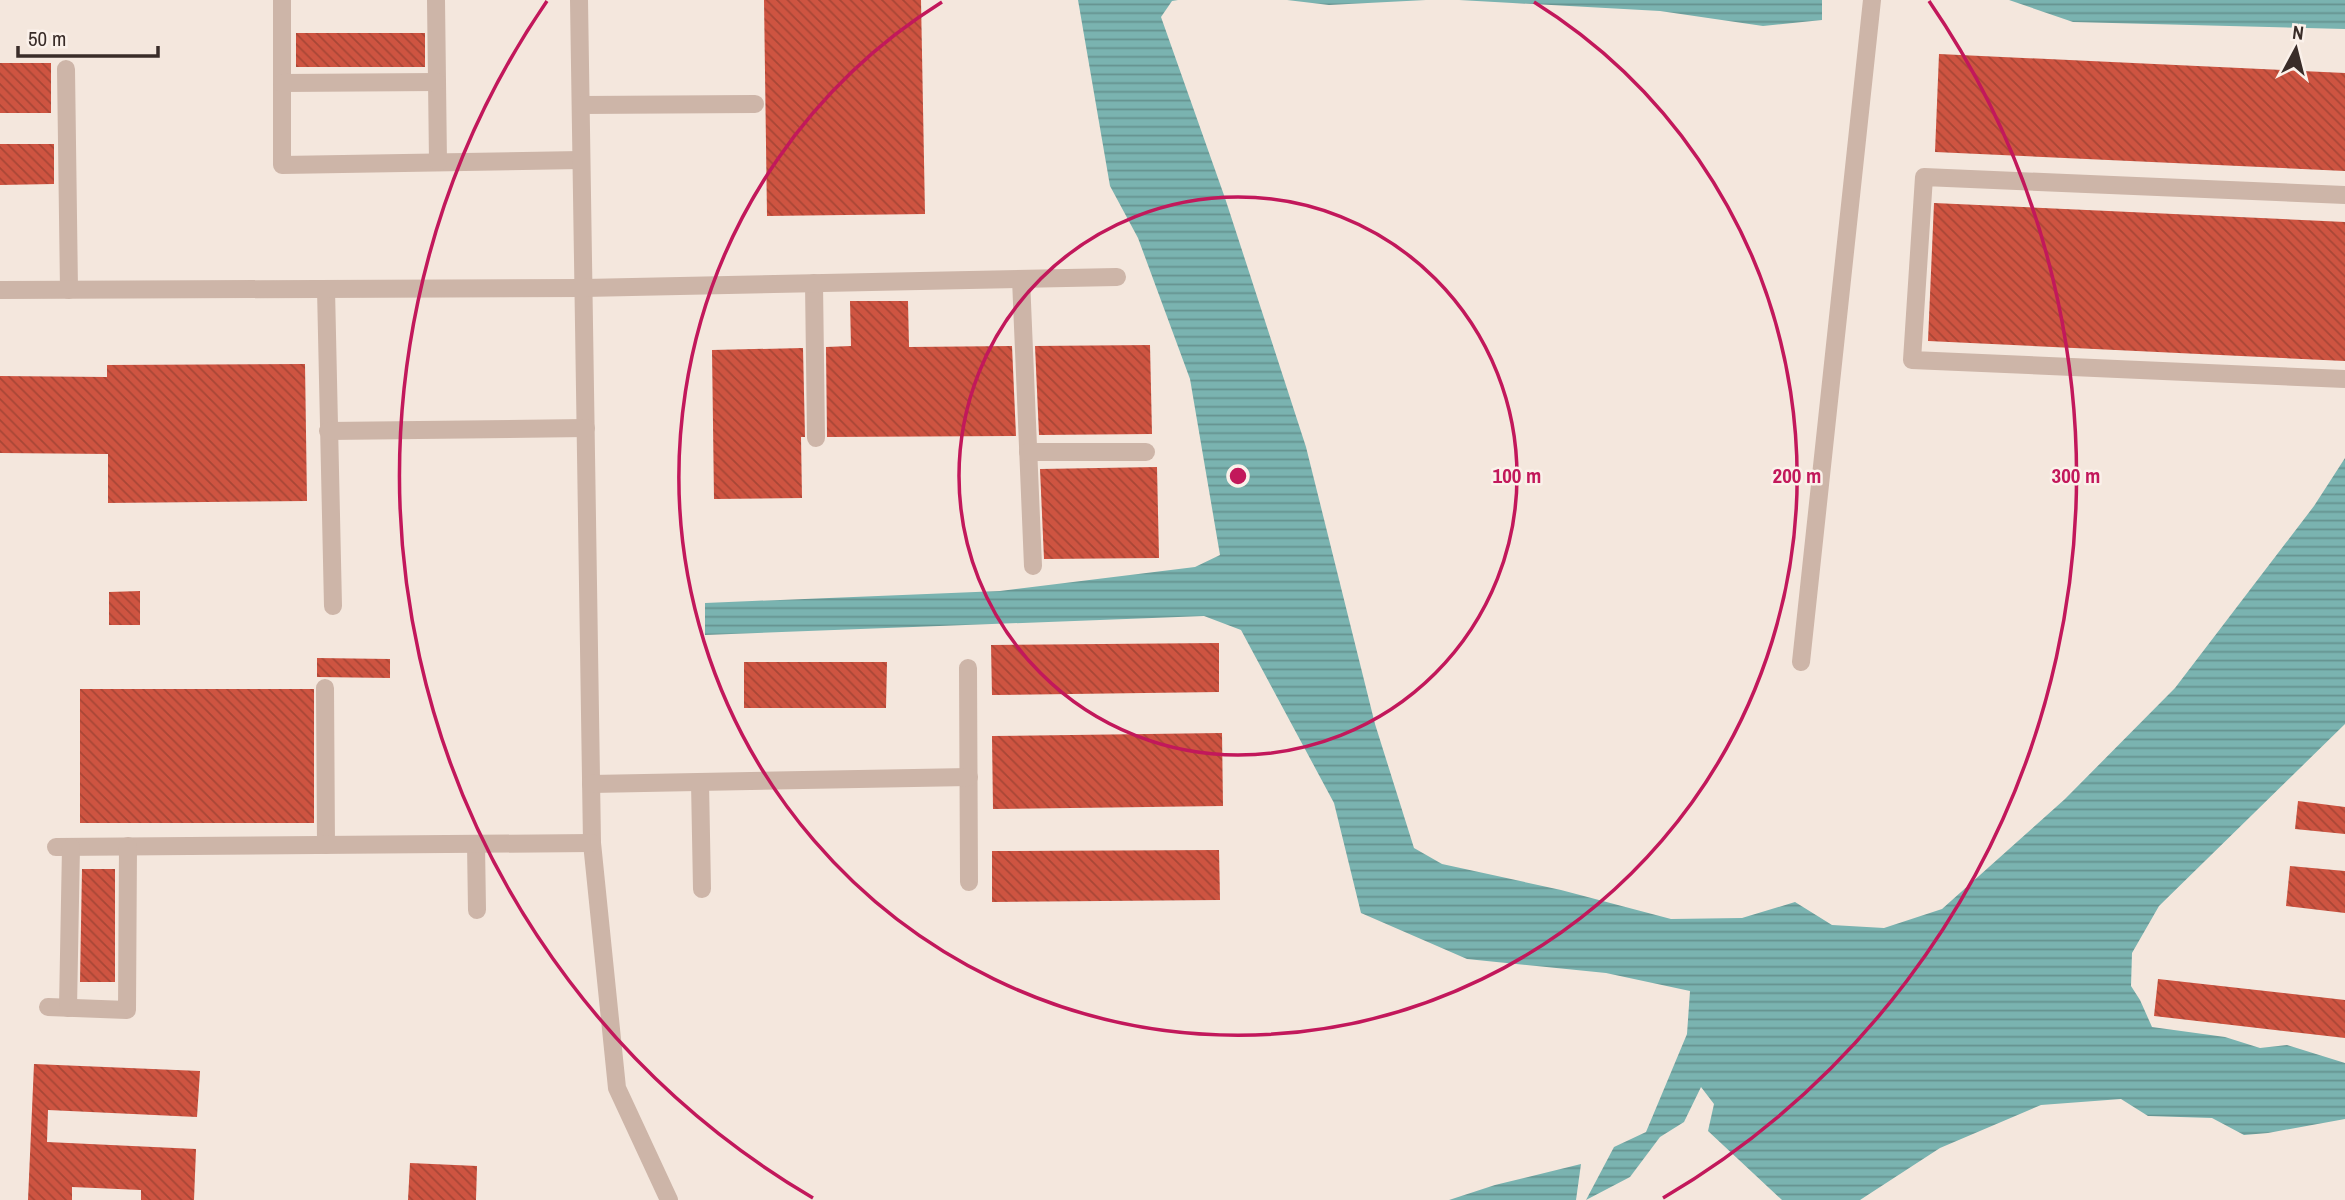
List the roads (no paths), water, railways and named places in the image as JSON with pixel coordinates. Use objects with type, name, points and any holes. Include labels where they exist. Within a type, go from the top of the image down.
[{"type":"street","points":[[282,0],[282,165],[581,160]]},
{"type":"street","points":[[436,0],[438,162]]},
{"type":"street","points":[[579,0],[592,843],[617,1088],[669,1200]]},
{"type":"street","points":[[1801,662],[1872,0]]},
{"type":"street","points":[[66,69],[69,290]]},
{"type":"street","points":[[282,83],[437,82]]},
{"type":"street","points":[[581,105],[755,104]]},
{"type":"street","points":[[2345,195],[1924,177],[1912,360],[2345,379]]},
{"type":"street","points":[[0,290],[583,288],[1117,277]]},
{"type":"street","points":[[1021,279],[1033,566]]},
{"type":"street","points":[[814,283],[816,438]]},
{"type":"street","points":[[326,289],[333,606]]},
{"type":"street","points":[[328,431],[586,428]]},
{"type":"street","points":[[1028,452],[1146,452]]},
{"type":"street","points":[[968,668],[969,882]]},
{"type":"street","points":[[325,688],[326,845]]},
{"type":"street","points":[[591,784],[969,777]]},
{"type":"street","points":[[700,782],[702,889]]},
{"type":"street","points":[[68,1008],[63,847],[592,843]]},
{"type":"street","points":[[476,844],[477,910]]},
{"type":"street","points":[[48,1007],[127,1010],[128,846]]},
{"type":"water","points":[[1078,0],[1178,0],[1172,1],[1161,17],[1225,198],[1306,447],[1375,724],[1414,848],[1442,864],[1561,890],[1671,919],[1742,918],[1795,902],[1832,925],[1884,928],[1942,909],[2065,799],[2175,688],[2314,506],[2345,458],[2345,724],[2159,906],[2132,953],[2131,986],[2152,1027],[2225,1037],[2260,1048],[2287,1045],[2345,1063],[2345,1119],[2244,1135],[2212,1118],[2148,1116],[2121,1099],[2041,1105],[1940,1148],[1860,1200],[1782,1200],[1708,1131],[1714,1104],[1701,1087],[1684,1122],[1660,1137],[1630,1177],[1586,1200],[1614,1147],[1646,1132],[1687,1034],[1690,991],[1606,973],[1467,959],[1361,913],[1334,803],[1241,630],[1204,616],[705,635],[705,603],[1000,591],[1195,567],[1220,555],[1190,379],[1138,238],[1110,186]]},
{"type":"water","points":[[1287,0],[1426,0],[1329,5]]},
{"type":"water","points":[[1459,0],[1822,0],[1822,20],[1763,26],[1660,11]]},
{"type":"water","points":[[2009,0],[2345,0],[2345,29],[2073,22]]},
{"type":"water","points":[[1581,1164],[1576,1200],[1449,1200],[1495,1185]]}]
